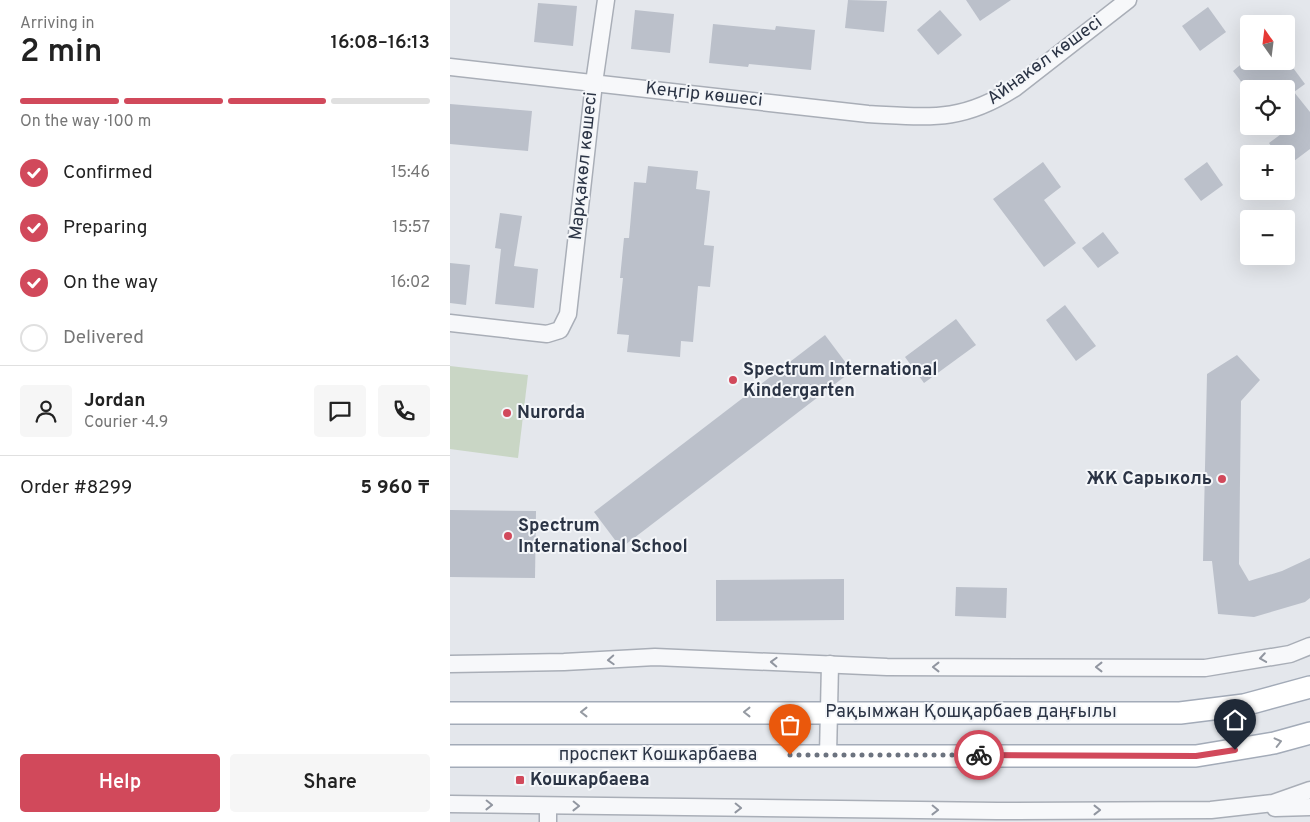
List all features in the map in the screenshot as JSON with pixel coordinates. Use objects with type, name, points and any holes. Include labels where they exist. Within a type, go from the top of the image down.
[{"type":"main road","name":"Рақымжан Қошқарбаев даңғылы","points":[[450,713],[1180,713],[1244,705],[1310,687]]},
{"type":"main road","name":"проспект Кошкарбаева","points":[[450,756],[1196,756],[1274,743],[1310,734]]},
{"type":"street","name":"Марқакөл көшесі","points":[[450,324],[547,334],[560,330],[568,314],[594,83],[606,0]]},
{"type":"street","name":"Айнакөл көшесі","points":[[959,114],[980,108],[1015,88],[1128,0]]},
{"type":"street","name":"Кеңгір көшесі","points":[[450,67],[868,114],[930,117],[959,114]]},
{"type":"street","points":[[450,664],[564,662],[655,657],[896,667],[1205,668],[1290,654],[1310,646]]},
{"type":"street","points":[[828,755],[830,664]]},
{"type":"street","points":[[1220,809],[1273,803],[1310,790]]},
{"type":"street","points":[[450,804],[548,814],[996,816],[1059,816],[1310,807]]},
{"type":"green space","points":[[450,366],[528,375],[518,458],[450,449]]},
{"type":"building","points":[[848,0],[887,1],[884,32],[845,28]]},
{"type":"building","points":[[966,0],[1011,0],[980,21]]},
{"type":"building","points":[[538,3],[577,6],[573,46],[534,42]]},
{"type":"building","points":[[1208,7],[1226,32],[1200,51],[1182,26]]},
{"type":"building","points":[[635,10],[674,14],[670,53],[631,49]]},
{"type":"building","points":[[940,10],[962,35],[938,55],[917,30]]},
{"type":"building","points":[[713,24],[775,30],[776,26],[815,30],[811,70],[749,64],[748,67],[709,63]]},
{"type":"building","points":[[1240,65],[1240,70],[1295,70],[1305,84],[1295,91],[1295,80],[1240,80],[1233,71]]},
{"type":"building","points":[[1295,93],[1310,112],[1310,149],[1295,160],[1295,145],[1270,145],[1269,143],[1280,135],[1295,135]]},
{"type":"building","points":[[450,104],[532,111],[528,151],[450,144]]},
{"type":"building","points":[[1043,162],[1061,187],[1044,200],[1076,243],[1044,267],[993,199]]},
{"type":"building","points":[[1207,162],[1223,185],[1201,201],[1184,179]]},
{"type":"building","points":[[648,166],[698,171],[696,189],[710,191],[704,245],[714,246],[710,287],[698,286],[693,342],[681,341],[680,357],[627,352],[629,335],[617,334],[623,278],[620,278],[624,238],[629,238],[634,182],[646,183]]},
{"type":"building","points":[[500,213],[522,216],[514,266],[538,269],[534,308],[495,304],[501,249],[495,248]]},
{"type":"building","points":[[1103,232],[1119,253],[1098,268],[1082,248]]},
{"type":"building","points":[[450,263],[470,265],[466,305],[450,303]]},
{"type":"building","points":[[1065,305],[1096,346],[1076,361],[1046,320]]},
{"type":"building","points":[[956,319],[976,345],[924,383],[905,357]]},
{"type":"building","points":[[825,335],[852,371],[621,548],[594,512]]},
{"type":"building","name":"ЖК Сарыколь","points":[[1237,355],[1260,380],[1241,401],[1239,564],[1249,581],[1282,571],[1310,558],[1310,598],[1305,602],[1254,617],[1218,614],[1212,561],[1203,561],[1207,374]]},
{"type":"building","points":[[450,510],[536,511],[535,578],[450,577]]},
{"type":"building","points":[[844,579],[844,620],[716,621],[716,580]]},
{"type":"building","points":[[956,587],[1007,588],[1006,618],[955,616]]},
{"type":"way so far","points":[[790,755],[979,755]]},
{"type":"place","name":"Spectrum International Kindergarten","points":[[733,380]]},
{"type":"place","name":"Nurorda","points":[[507,413]]},
{"type":"place","name":"ЖК Сарыколь","points":[[1222,479]]},
{"type":"place","name":"Spectrum International School","points":[[508,536]]},
{"type":"place","name":"Кошкарбаева","points":[[520,780]]},
{"type":"route","points":[[979,755],[1196,756],[1235,750]]}]
